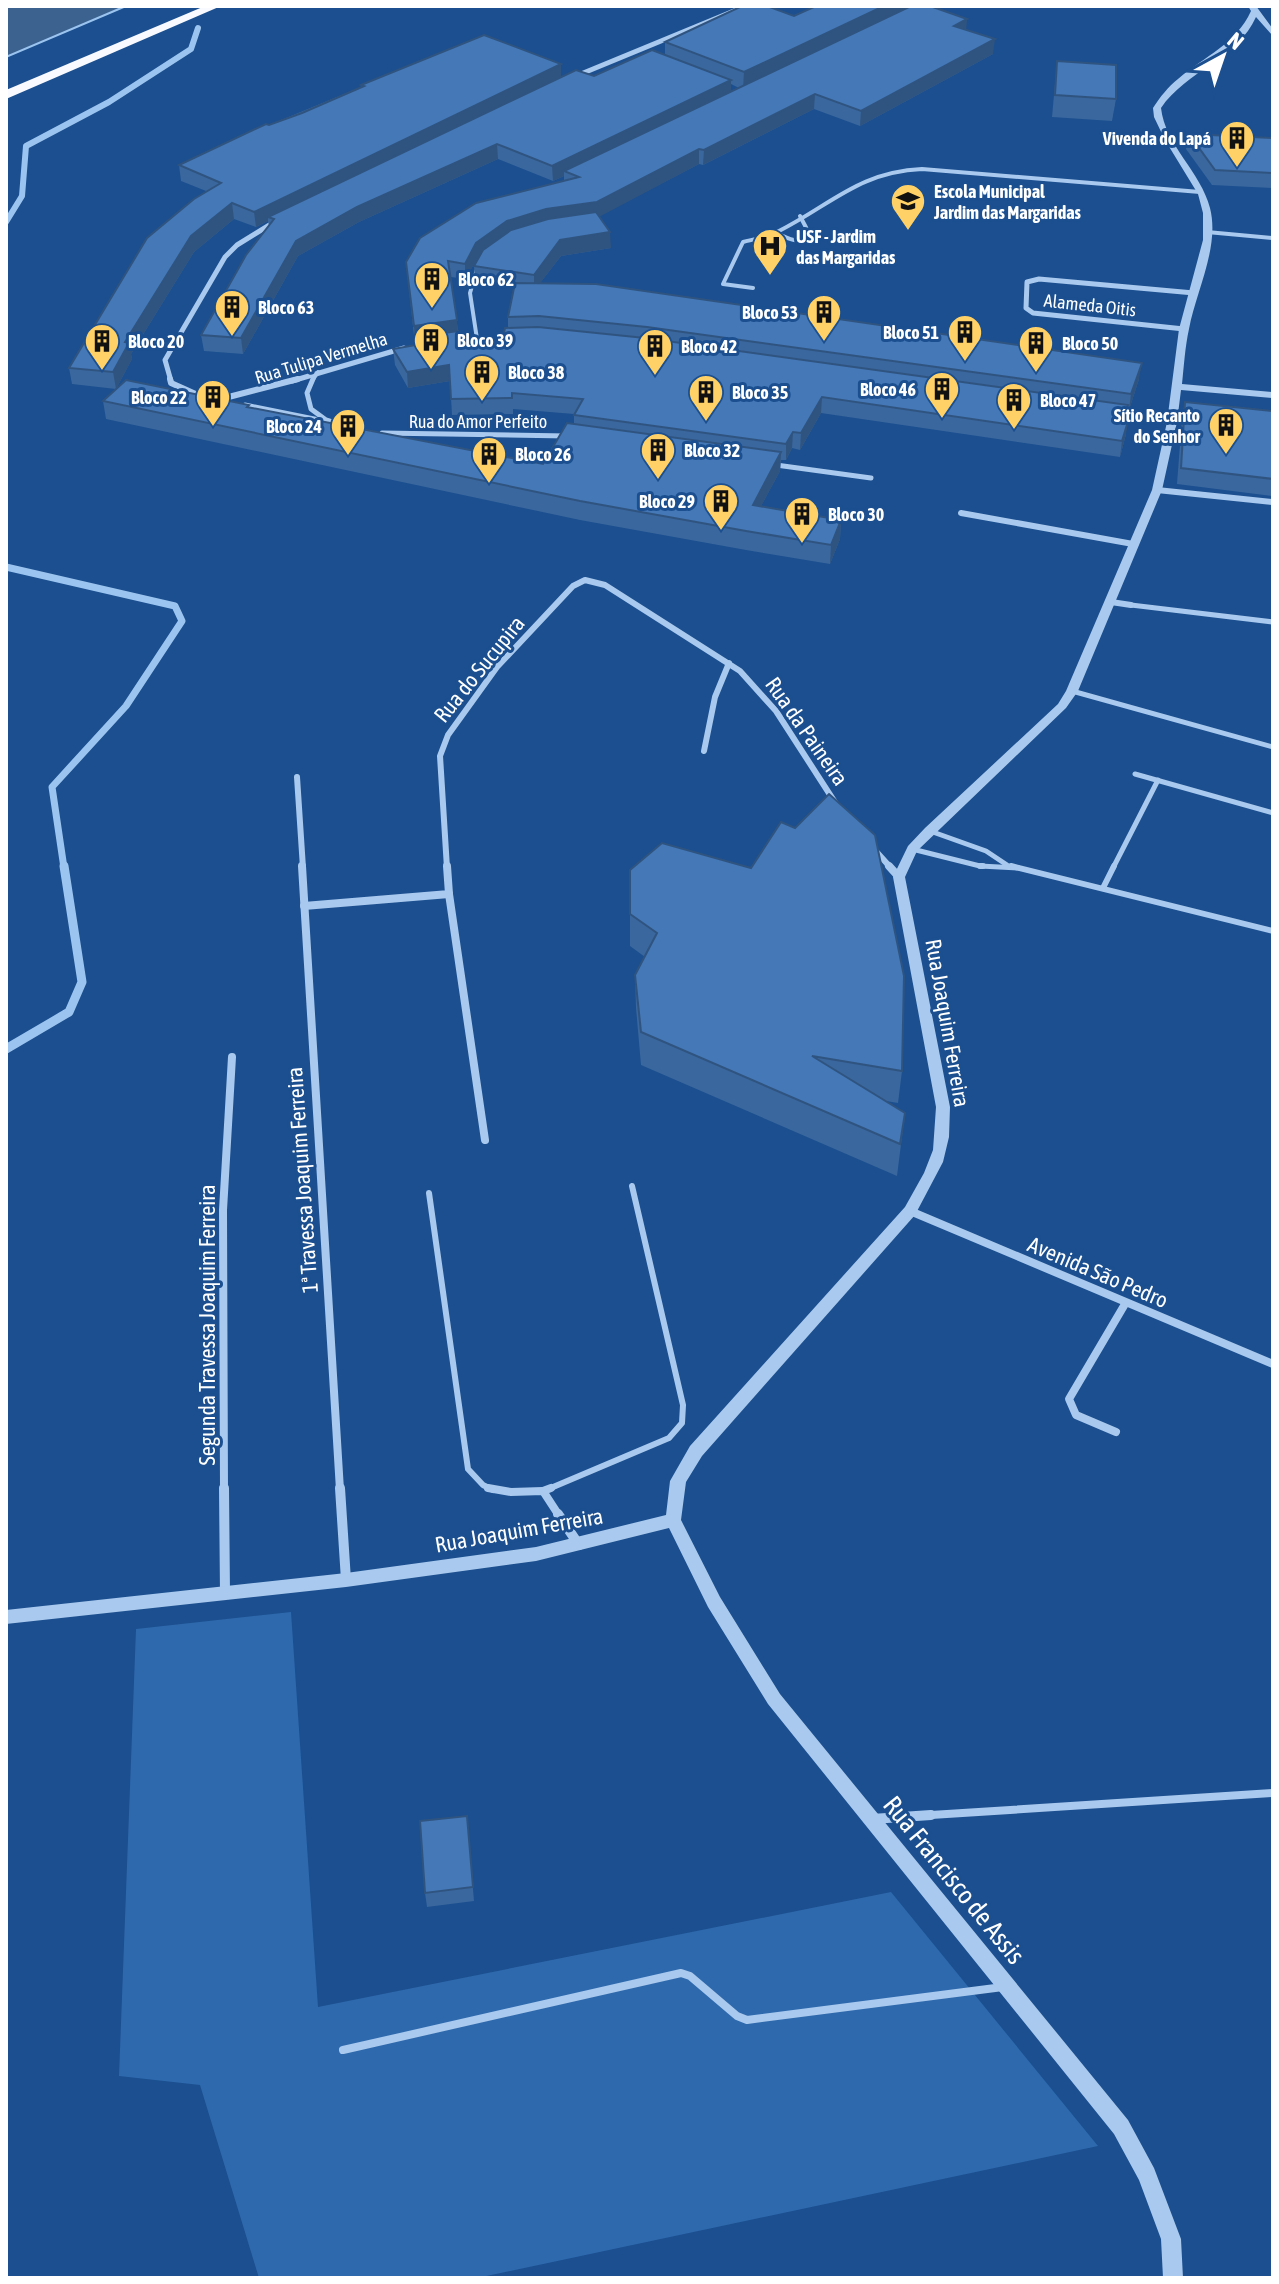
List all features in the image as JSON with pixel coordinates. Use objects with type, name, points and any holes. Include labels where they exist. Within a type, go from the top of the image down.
[{"type":"highway","points":[[77,49],[180,6]]},
{"type":"highway","points":[[6,95],[215,6]]},
{"type":"street","points":[[573,78],[631,51],[746,6]]},
{"type":"street","points":[[1254,8],[1273,34]]},
{"type":"street","points":[[870,844],[899,877],[912,849],[1053,715],[1072,691],[1157,490],[1178,387],[1184,329],[1207,232],[1207,213],[1200,192],[1158,117],[1162,99],[1171,87],[1242,35],[1252,23],[1254,8]]},
{"type":"street","points":[[1169,140],[1184,141]]},
{"type":"street","points":[[204,398],[171,383],[165,360],[225,257],[237,245],[282,217]]},
{"type":"street","name":"Alameda Oitis","points":[[1184,329],[1033,313],[1026,308],[1027,282],[1031,279],[1194,293]]},
{"type":"street","points":[[466,340],[490,338]]},
{"type":"street","name":"Rua Tulipa Vermelha","points":[[221,401],[417,347]]},
{"type":"street","points":[[1178,387],[1273,395]]},
{"type":"street","points":[[213,399],[221,401]]},
{"type":"street","points":[[1111,414],[1172,422]]},
{"type":"street","points":[[1157,490],[1273,502]]},
{"type":"street","points":[[961,513],[1133,544]]},
{"type":"street","name":"Rua da Paineira","points":[[585,580],[605,585],[729,663],[776,711],[839,808]]},
{"type":"street","name":"Rua do Sucupira","points":[[485,1140],[449,894],[440,756],[446,734],[466,705],[573,586],[585,580]]},
{"type":"street","points":[[1111,602],[1131,605]]},
{"type":"street","points":[[704,751],[715,697],[729,663]]},
{"type":"street","name":"1ª Travessa Joaquim Ferreira","points":[[297,777],[346,1580]]},
{"type":"street","name":"Rua Joaquim Ferreira","points":[[6,1617],[346,1580],[579,1545],[673,1520],[678,1481],[696,1451],[910,1211],[935,1168],[945,1137],[943,1107],[899,877]]},
{"type":"street","points":[[304,906],[449,894]]},
{"type":"street","name":"Segunda Travessa Joaquim Ferreira","points":[[225,1594],[223,1210],[232,1057]]},
{"type":"street","name":"Avenida São Pedro","points":[[910,1211],[1273,1364]]},
{"type":"street","points":[[1116,1432],[1076,1415],[1069,1399],[1125,1304]]},
{"type":"street","points":[[558,1514],[579,1545]]},
{"type":"street","name":"Rua Francisco de Assis","points":[[673,1520],[714,1602],[774,1699],[1121,2127],[1147,2175],[1171,2239],[1173,2278]]},
{"type":"street","points":[[871,1819],[931,1815]]},
{"type":"lane","points":[[631,51],[645,57]]},
{"type":"lane","points":[[753,288],[723,284],[743,242],[777,233],[800,216],[873,174],[904,169],[1200,192]]},
{"type":"lane","points":[[777,233],[790,241],[806,239],[810,235],[800,216]]},
{"type":"lane","points":[[1207,232],[1273,238]]},
{"type":"lane","points":[[477,339],[468,294],[472,276],[489,257]]},
{"type":"lane","points":[[318,372],[305,395],[307,404],[324,421]]},
{"type":"lane","points":[[221,401],[355,428]]},
{"type":"lane","name":"Rua do Amor Perfeito","points":[[370,432],[431,437],[571,436]]},
{"type":"lane","points":[[776,465],[871,478]]},
{"type":"lane","points":[[1131,605],[1273,622]]},
{"type":"lane","points":[[1072,691],[1273,747]]},
{"type":"lane","points":[[1135,774],[1273,813]]},
{"type":"lane","points":[[1103,888],[1158,780]]},
{"type":"lane","points":[[929,831],[986,851],[1007,865]]},
{"type":"lane","points":[[912,849],[980,866],[1007,865],[1273,931]]},
{"type":"lane","points":[[429,1193],[468,1469],[475,1482],[498,1493],[543,1491],[669,1438],[682,1423],[683,1405],[632,1186]]},
{"type":"lane","points":[[543,1491],[558,1514]]},
{"type":"lane","points":[[931,1815],[1273,1793]]},
{"type":"lane","points":[[343,2050],[681,1973],[690,1976],[737,2016],[747,2020],[1006,1987]]},
{"type":"shaded area","points":[[6,6],[126,6],[6,57]]},
{"type":"shaded area","points":[[291,1612],[318,2007],[891,1892],[1098,2146],[477,2278],[259,2278],[200,2085],[119,2076],[136,1629]]},
{"type":"building","points":[[742,6],[767,6],[794,16],[816,6],[884,6],[744,72],[665,42]]},
{"type":"building","points":[[911,6],[930,6],[967,19],[954,26],[995,39],[861,111],[815,94],[597,202],[546,209],[507,221],[476,243],[465,264],[448,261],[457,320],[414,326],[406,262],[420,238],[476,203],[579,177],[564,171]]},
{"type":"building","points":[[484,35],[561,64],[254,212],[232,203],[191,236],[125,342],[129,343],[113,372],[69,368],[147,238],[194,199],[221,183],[179,165],[266,124],[302,113],[364,86],[361,85]]},
{"type":"building","points":[[652,50],[731,80],[552,166],[497,144],[357,207],[296,241],[241,338],[201,335],[246,255],[274,219],[268,217],[576,70],[594,76]]},
{"type":"building","points":[[1057,61],[1116,65],[1116,99],[1055,95]]},
{"type":"building","points":[[1189,134],[1273,138],[1273,173],[1215,170]]},
{"type":"building","points":[[596,212],[610,232],[560,240],[534,275],[474,266],[483,250],[511,230],[548,219]]},
{"type":"building","points":[[515,283],[596,284],[1142,363],[1131,394],[647,327],[539,316],[508,317]]},
{"type":"building","points":[[538,327],[645,338],[1128,405],[1123,417],[1129,418],[1122,441],[822,397],[801,433],[793,432],[786,444],[574,415],[583,399],[512,393],[512,398],[451,399],[449,365],[407,372],[393,349],[416,345],[415,337],[458,331],[459,339],[503,338],[505,328]]},
{"type":"building","points":[[126,380],[249,405],[247,407],[543,464],[567,423],[781,452],[753,505],[841,520],[831,545],[580,501],[103,401]]},
{"type":"building","name":"Sítio Recanto do Senhor","points":[[1185,402],[1273,411],[1273,479],[1181,468]]},
{"type":"building","points":[[829,794],[875,835],[904,976],[902,1071],[812,1056],[905,1113],[900,1144],[641,1032],[635,975],[657,933],[630,914],[630,870],[662,843],[751,868],[781,822],[795,828]]},
{"type":"building","points":[[467,1816],[473,1887],[425,1893],[420,1821]]},
{"type":"waterway","points":[[6,222],[22,196],[26,146],[109,102],[191,49],[198,28]]},
{"type":"waterway","points":[[6,567],[175,606],[182,621],[126,706],[52,787],[64,868]]},
{"type":"waterway","points":[[6,1049],[69,1012],[82,982],[64,866]]},
{"type":"place","name":"Vivenda do Lapá","points":[[1237,169]]},
{"type":"place","name":"Escola Municipal Jardim das Margaridas","points":[[908,232]]},
{"type":"place","name":"USF - Jardim das Margaridas","points":[[770,277]]},
{"type":"place","name":"Bloco 62","points":[[432,310]]},
{"type":"place","name":"Bloco 63","points":[[232,338]]},
{"type":"place","name":"Bloco 53","points":[[824,343]]},
{"type":"place","name":"Bloco 51","points":[[965,363]]},
{"type":"place","name":"Bloco 39","points":[[431,371]]},
{"type":"place","name":"Bloco 20","points":[[102,372]]},
{"type":"place","name":"Bloco 50","points":[[1036,374]]},
{"type":"place","name":"Bloco 42","points":[[655,377]]},
{"type":"place","name":"Bloco 38","points":[[482,403]]},
{"type":"place","name":"Bloco 46","points":[[942,420]]},
{"type":"place","name":"Bloco 35","points":[[706,423]]},
{"type":"place","name":"Bloco 22","points":[[213,428]]},
{"type":"place","name":"Bloco 47","points":[[1014,431]]},
{"type":"place","name":"Sítio Recanto do Senhor","points":[[1226,456]]},
{"type":"place","name":"Bloco 24","points":[[348,457]]},
{"type":"place","name":"Bloco 32","points":[[658,481]]},
{"type":"place","name":"Bloco 26","points":[[489,485]]},
{"type":"place","name":"Bloco 29","points":[[721,532]]},
{"type":"place","name":"Bloco 30","points":[[802,545]]}]
